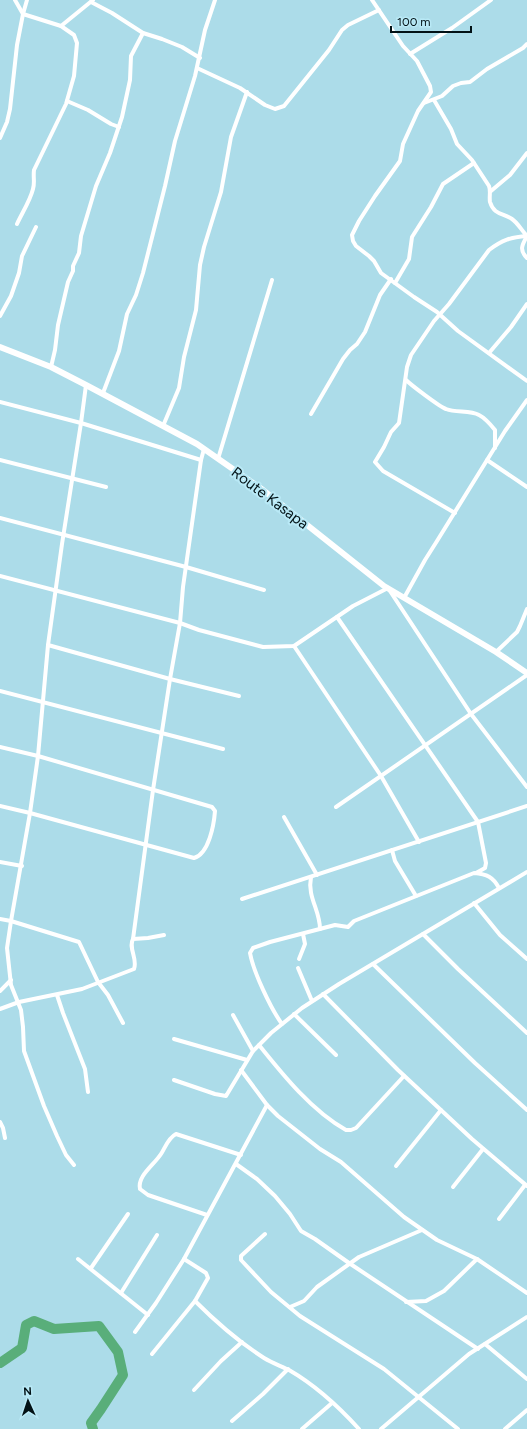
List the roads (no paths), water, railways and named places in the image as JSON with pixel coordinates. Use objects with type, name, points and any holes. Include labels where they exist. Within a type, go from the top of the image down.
[{"type":"main road","name":"Route Kasapa","points":[[0,347],[50,367],[103,393],[204,449],[263,490],[388,588],[496,652],[527,674]]},
{"type":"street","points":[[14,0],[23,14],[61,26],[74,35],[77,43],[74,76],[67,101],[34,170],[33,188],[17,224]]},
{"type":"street","points":[[0,138],[7,122],[10,109],[17,45],[27,0]]},
{"type":"street","points":[[103,393],[119,350],[127,314],[136,295],[143,273],[175,141],[195,76],[205,30],[215,0]]},
{"type":"street","points":[[410,54],[452,28],[490,0]]},
{"type":"street","points":[[61,26],[92,1],[143,33],[162,39],[200,58]]},
{"type":"street","points":[[374,1],[378,10],[403,46],[417,61],[430,86],[431,92],[418,111],[403,144],[400,161],[375,196],[352,235],[353,241],[356,246],[370,256],[381,273],[440,314],[458,331],[527,381]]},
{"type":"street","points":[[197,68],[247,92],[265,105],[275,109],[284,106],[329,50],[342,30],[348,25],[378,10]]},
{"type":"street","points":[[50,367],[55,350],[58,325],[73,266],[79,253],[81,236],[96,186],[119,127],[130,80],[131,56],[143,33]]},
{"type":"street","points":[[424,103],[434,100],[461,82],[470,82],[527,44]]},
{"type":"street","points":[[163,426],[179,388],[184,357],[196,310],[200,265],[204,247],[221,192],[231,137],[247,92]]},
{"type":"street","points":[[434,100],[458,144],[474,163],[489,186],[491,190],[490,202],[493,208],[498,213],[513,220],[527,236]]},
{"type":"street","points":[[67,101],[88,110],[111,124],[119,127]]},
{"type":"street","points":[[491,190],[510,175],[527,153]]},
{"type":"street","points":[[395,283],[409,260],[412,237],[436,200],[443,184],[474,163]]},
{"type":"street","points":[[0,316],[11,296],[19,273],[22,256],[36,227]]},
{"type":"street","points":[[455,513],[383,471],[375,462],[391,432],[399,424],[400,408],[406,380],[407,367],[411,355],[489,250],[496,244],[514,236],[527,236]]},
{"type":"street","points":[[527,236],[521,249],[527,258]]},
{"type":"street","points":[[311,414],[343,359],[357,344],[365,332],[380,295],[391,279]]},
{"type":"street","points":[[218,459],[272,280]]},
{"type":"street","points":[[489,353],[511,327],[527,304]]},
{"type":"street","points":[[406,380],[444,409],[475,414],[482,417],[495,430],[495,448]]},
{"type":"street","points":[[74,1165],[66,1155],[57,1136],[44,1106],[24,1051],[23,1027],[19,1002],[11,985],[8,948],[11,921],[22,866],[38,756],[48,645],[82,423],[86,385]]},
{"type":"street","points":[[404,598],[425,560],[505,431],[527,400]]},
{"type":"street","points":[[0,402],[82,423],[201,460]]},
{"type":"street","points":[[0,1009],[19,1002],[82,989],[134,969],[136,963],[131,945],[153,790],[180,622],[186,568],[201,460],[204,449]]},
{"type":"street","points":[[0,460],[106,487]]},
{"type":"street","points":[[487,460],[527,487]]},
{"type":"street","points":[[0,518],[264,590]]},
{"type":"street","points":[[0,576],[180,622],[199,630],[263,647],[294,646],[353,606],[388,588],[471,714],[527,787]]},
{"type":"street","points":[[496,652],[516,632],[527,609]]},
{"type":"street","points":[[282,1024],[270,1005],[254,966],[250,953],[253,948],[336,925],[348,928],[354,921],[486,868],[478,822],[337,617]]},
{"type":"street","points":[[48,645],[170,679],[239,696]]},
{"type":"street","points":[[294,646],[380,776],[419,842]]},
{"type":"street","points":[[336,807],[527,674]]},
{"type":"street","points":[[0,691],[223,749]]},
{"type":"street","points":[[0,747],[38,756],[212,807],[215,811],[207,844],[202,853],[198,857],[194,858],[0,806]]},
{"type":"street","points":[[242,899],[527,806]]},
{"type":"street","points":[[284,817],[317,875]]},
{"type":"street","points":[[392,850],[395,861],[416,896]]},
{"type":"street","points":[[0,862],[22,866]]},
{"type":"street","points":[[476,873],[493,878],[499,888]]},
{"type":"street","points":[[174,1080],[226,1096],[253,1051],[294,1014],[323,994],[526,873]]},
{"type":"street","points":[[311,877],[310,890],[319,915],[320,930]]},
{"type":"street","points":[[474,903],[500,935],[527,959]]},
{"type":"street","points":[[0,919],[78,942],[98,982],[108,995],[123,1023]]},
{"type":"street","points":[[299,959],[305,944],[303,934]]},
{"type":"street","points":[[423,934],[527,1034]]},
{"type":"street","points":[[133,939],[164,936]]},
{"type":"street","points":[[373,964],[527,1110]]},
{"type":"street","points":[[298,968],[312,1001]]},
{"type":"street","points":[[0,991],[11,980]]},
{"type":"street","points":[[323,994],[404,1076],[483,1149],[526,1186],[499,1219]]},
{"type":"street","points":[[58,995],[63,1013],[86,1069],[88,1092]]},
{"type":"street","points":[[294,1014],[336,1055]]},
{"type":"street","points":[[233,1015],[253,1051]]},
{"type":"street","points":[[174,1039],[247,1060]]},
{"type":"street","points":[[259,1045],[300,1092],[322,1113],[346,1130],[356,1128],[404,1076]]},
{"type":"street","points":[[241,1070],[267,1105],[294,1130],[341,1162],[404,1217],[437,1240],[477,1259],[527,1293]]},
{"type":"street","points":[[135,1332],[148,1315],[184,1259],[267,1105]]},
{"type":"street","points":[[396,1166],[441,1110]]},
{"type":"street","points":[[0,1122],[5,1138]]},
{"type":"street","points":[[207,1216],[148,1195],[140,1189],[139,1186],[143,1176],[160,1155],[171,1137],[176,1134],[241,1155]]},
{"type":"street","points":[[453,1188],[483,1149]]},
{"type":"street","points":[[236,1164],[257,1179],[275,1196],[290,1214],[301,1231],[478,1349]]},
{"type":"street","points":[[91,1268],[128,1214]]},
{"type":"street","points":[[290,1307],[304,1301],[317,1287],[349,1263],[422,1230]]},
{"type":"street","points":[[265,1234],[241,1256],[241,1260],[271,1292],[300,1316],[384,1369],[458,1429]]},
{"type":"street","points":[[121,1293],[157,1235]]},
{"type":"street","points":[[78,1259],[148,1315]]},
{"type":"street","points":[[152,1354],[195,1301],[208,1278],[206,1273],[184,1259]]},
{"type":"street","points":[[406,1302],[426,1301],[444,1291],[477,1259]]},
{"type":"street","points":[[195,1301],[211,1317],[242,1342],[263,1357],[288,1369],[320,1391],[359,1429]]},
{"type":"street","points":[[381,1429],[469,1354],[527,1317]]},
{"type":"street","points":[[194,1390],[221,1361],[242,1342]]},
{"type":"street","points":[[485,1344],[527,1379]]},
{"type":"street","points":[[232,1421],[263,1394],[288,1369]]},
{"type":"street","points":[[302,1429],[332,1403]]},
{"type":"street","points":[[505,1429],[527,1410]]},
{"type":"waterway","points":[[0,1363],[22,1348],[26,1325],[34,1321],[54,1329],[99,1326],[118,1352],[123,1375],[91,1423],[93,1429]]}]
